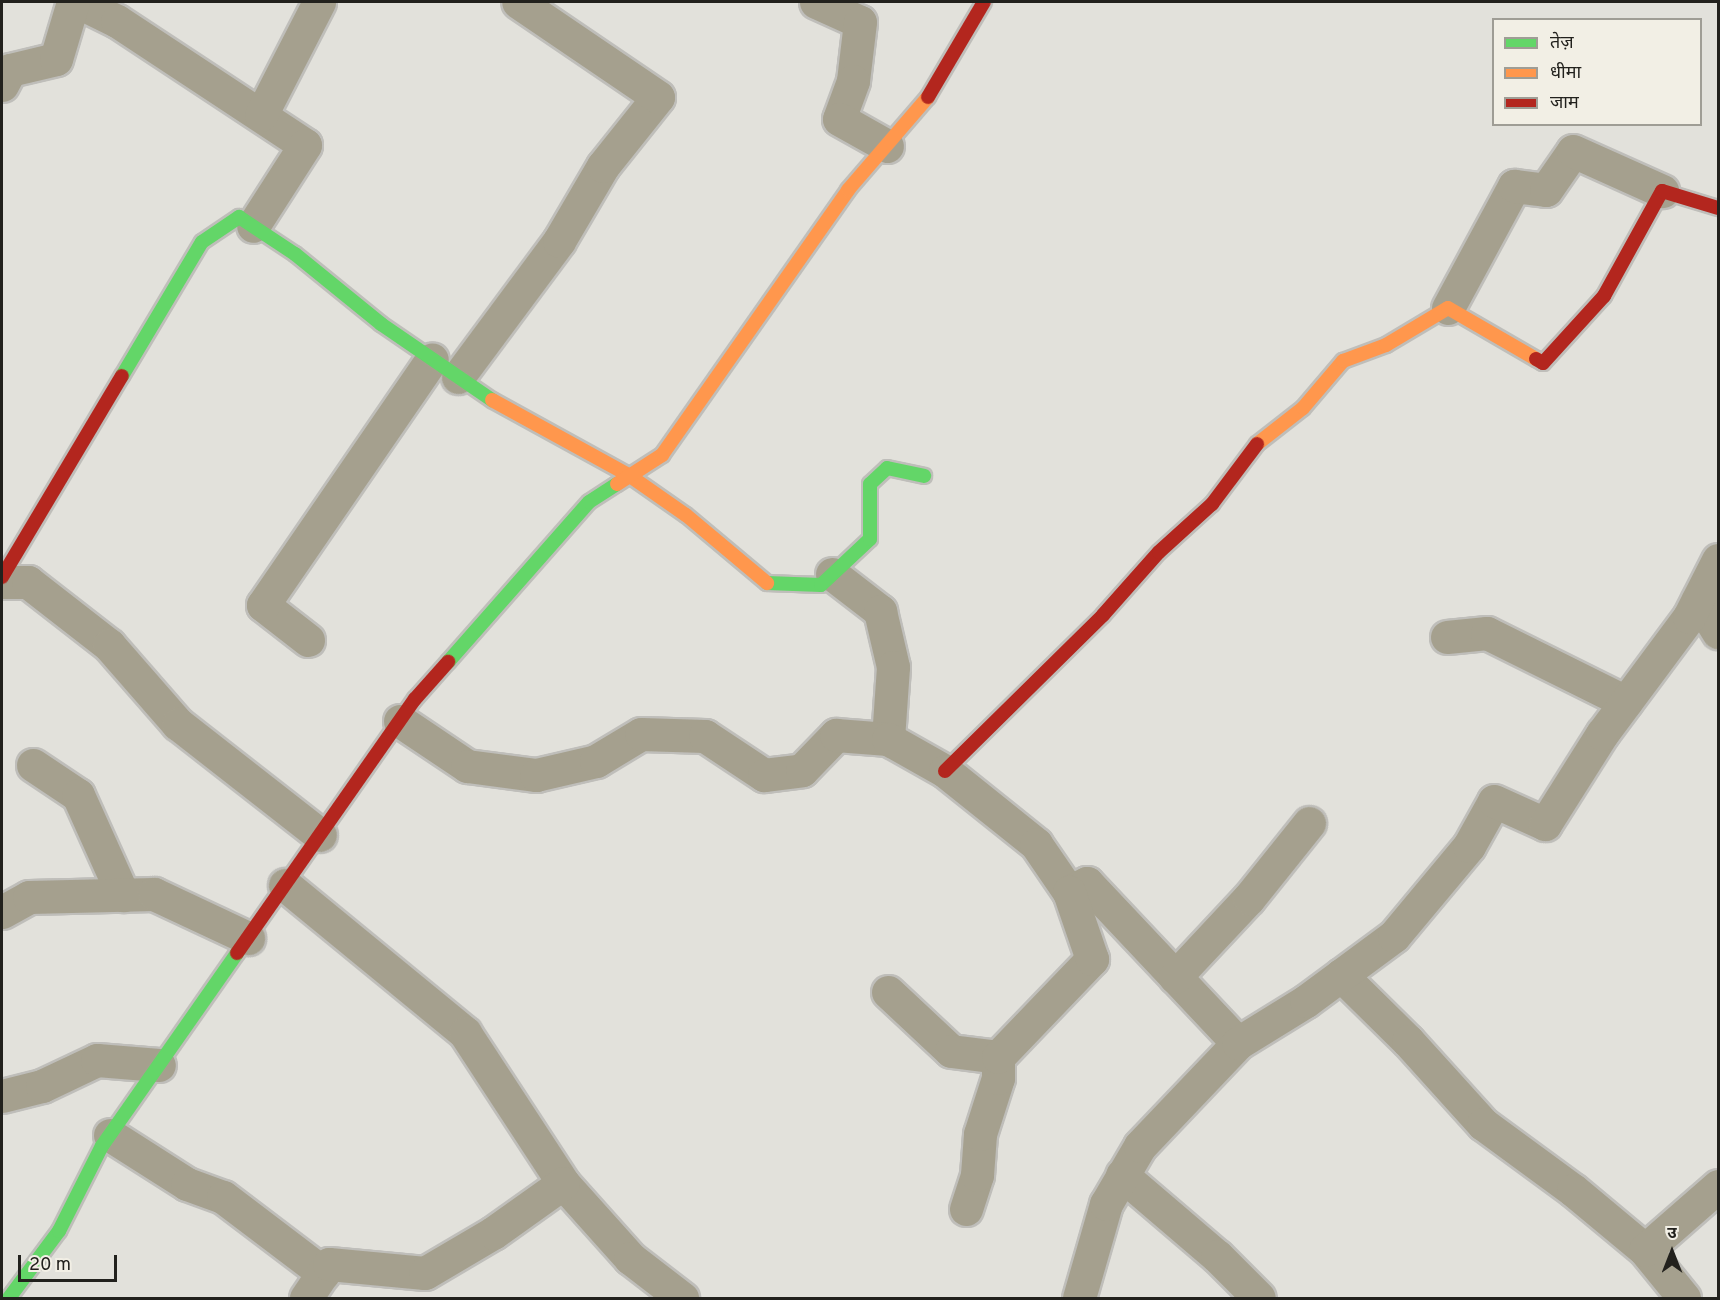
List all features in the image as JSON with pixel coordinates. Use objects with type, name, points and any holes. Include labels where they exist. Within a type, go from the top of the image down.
[{"type":"street","points":[[2,85],[10,70],[56,59],[76,2],[117,21],[305,145],[253,226]]},
{"type":"street","points":[[261,115],[319,2]]},
{"type":"street","points":[[458,377],[559,241],[603,166],[658,97],[518,2]]},
{"type":"street","points":[[816,2],[860,22],[853,81],[839,119],[887,146]]},
{"type":"street","points":[[9,1299],[59,1231],[110,1135],[414,699],[589,502],[662,455],[848,190],[924,104],[984,2]]},
{"type":"street","points":[[945,771],[1030,682],[1103,615],[1159,552],[1212,504],[1253,447],[1303,408],[1343,361],[1386,345],[1448,308],[1514,186],[1546,190],[1573,151],[1662,191],[1719,208]]},
{"type":"street","points":[[1448,308],[1543,363],[1604,296],[1662,191]]},
{"type":"street","points":[[2,577],[202,242],[239,217],[432,359],[507,410],[630,476],[686,515],[767,583],[821,585],[870,539],[870,484],[887,468],[924,476]]},
{"type":"street","points":[[308,640],[264,605],[432,359]]},
{"type":"street","points":[[1079,1299],[1106,1204],[1140,1146],[1238,1043],[1341,975],[1394,936],[1469,846],[1494,801],[1545,824],[1626,702],[1698,600],[1719,560]]},
{"type":"street","points":[[832,574],[880,611],[893,667],[888,739]]},
{"type":"street","points":[[2,582],[28,582],[109,645],[178,724],[320,835]]},
{"type":"street","points":[[1698,600],[1719,632]]},
{"type":"street","points":[[1447,637],[1487,633],[1626,702]]},
{"type":"street","points":[[400,721],[467,766],[536,775],[596,761],[640,734],[705,736],[764,775],[802,770],[836,735],[888,739],[945,771],[1036,844],[1069,892],[1092,958],[998,1057],[998,1078],[980,1134],[977,1175],[966,1209]]},
{"type":"street","points":[[33,765],[78,795],[123,895]]},
{"type":"street","points":[[1175,977],[1250,898],[1309,823]]},
{"type":"street","points":[[1069,892],[1087,883],[1238,1043]]},
{"type":"street","points":[[285,885],[465,1033],[563,1183],[630,1257],[682,1299]]},
{"type":"street","points":[[2,912],[29,897],[154,894],[248,938]]},
{"type":"street","points":[[1341,975],[1408,1041],[1483,1124],[1573,1190],[1645,1250],[1684,1299]]},
{"type":"street","points":[[888,992],[951,1051],[998,1057]]},
{"type":"street","points":[[5,1092],[42,1086],[97,1060],[159,1065]]},
{"type":"street","points":[[110,1135],[187,1184],[223,1197],[315,1286],[329,1264],[425,1273],[493,1233],[563,1183]]},
{"type":"street","points":[[1122,1175],[1217,1256],[1259,1299]]},
{"type":"street","points":[[1645,1250],[1719,1186]]},
{"type":"traffic: fast","points":[[122,376],[202,242],[239,217],[295,254],[381,324],[492,400]]},
{"type":"traffic: fast","points":[[767,583],[821,585],[870,539],[870,484],[887,468],[924,476]]},
{"type":"traffic: fast","points":[[448,662],[589,502],[617,484]]},
{"type":"traffic: fast","points":[[9,1298],[59,1231],[102,1146],[237,953]]},
{"type":"traffic: slow","points":[[617,484],[662,455],[848,190],[928,97]]},
{"type":"traffic: slow","points":[[1257,444],[1303,408],[1343,361],[1386,345],[1448,308],[1536,359]]},
{"type":"traffic: slow","points":[[492,400],[630,476],[686,515],[767,583]]},
{"type":"traffic: jam","points":[[928,97],[984,2]]},
{"type":"traffic: jam","points":[[1536,359],[1543,363],[1604,296],[1662,191],[1718,208]]},
{"type":"traffic: jam","points":[[2,577],[122,376]]},
{"type":"traffic: jam","points":[[945,771],[1103,615],[1159,552],[1212,504],[1257,444]]},
{"type":"traffic: jam","points":[[237,953],[415,699],[448,662]]}]
